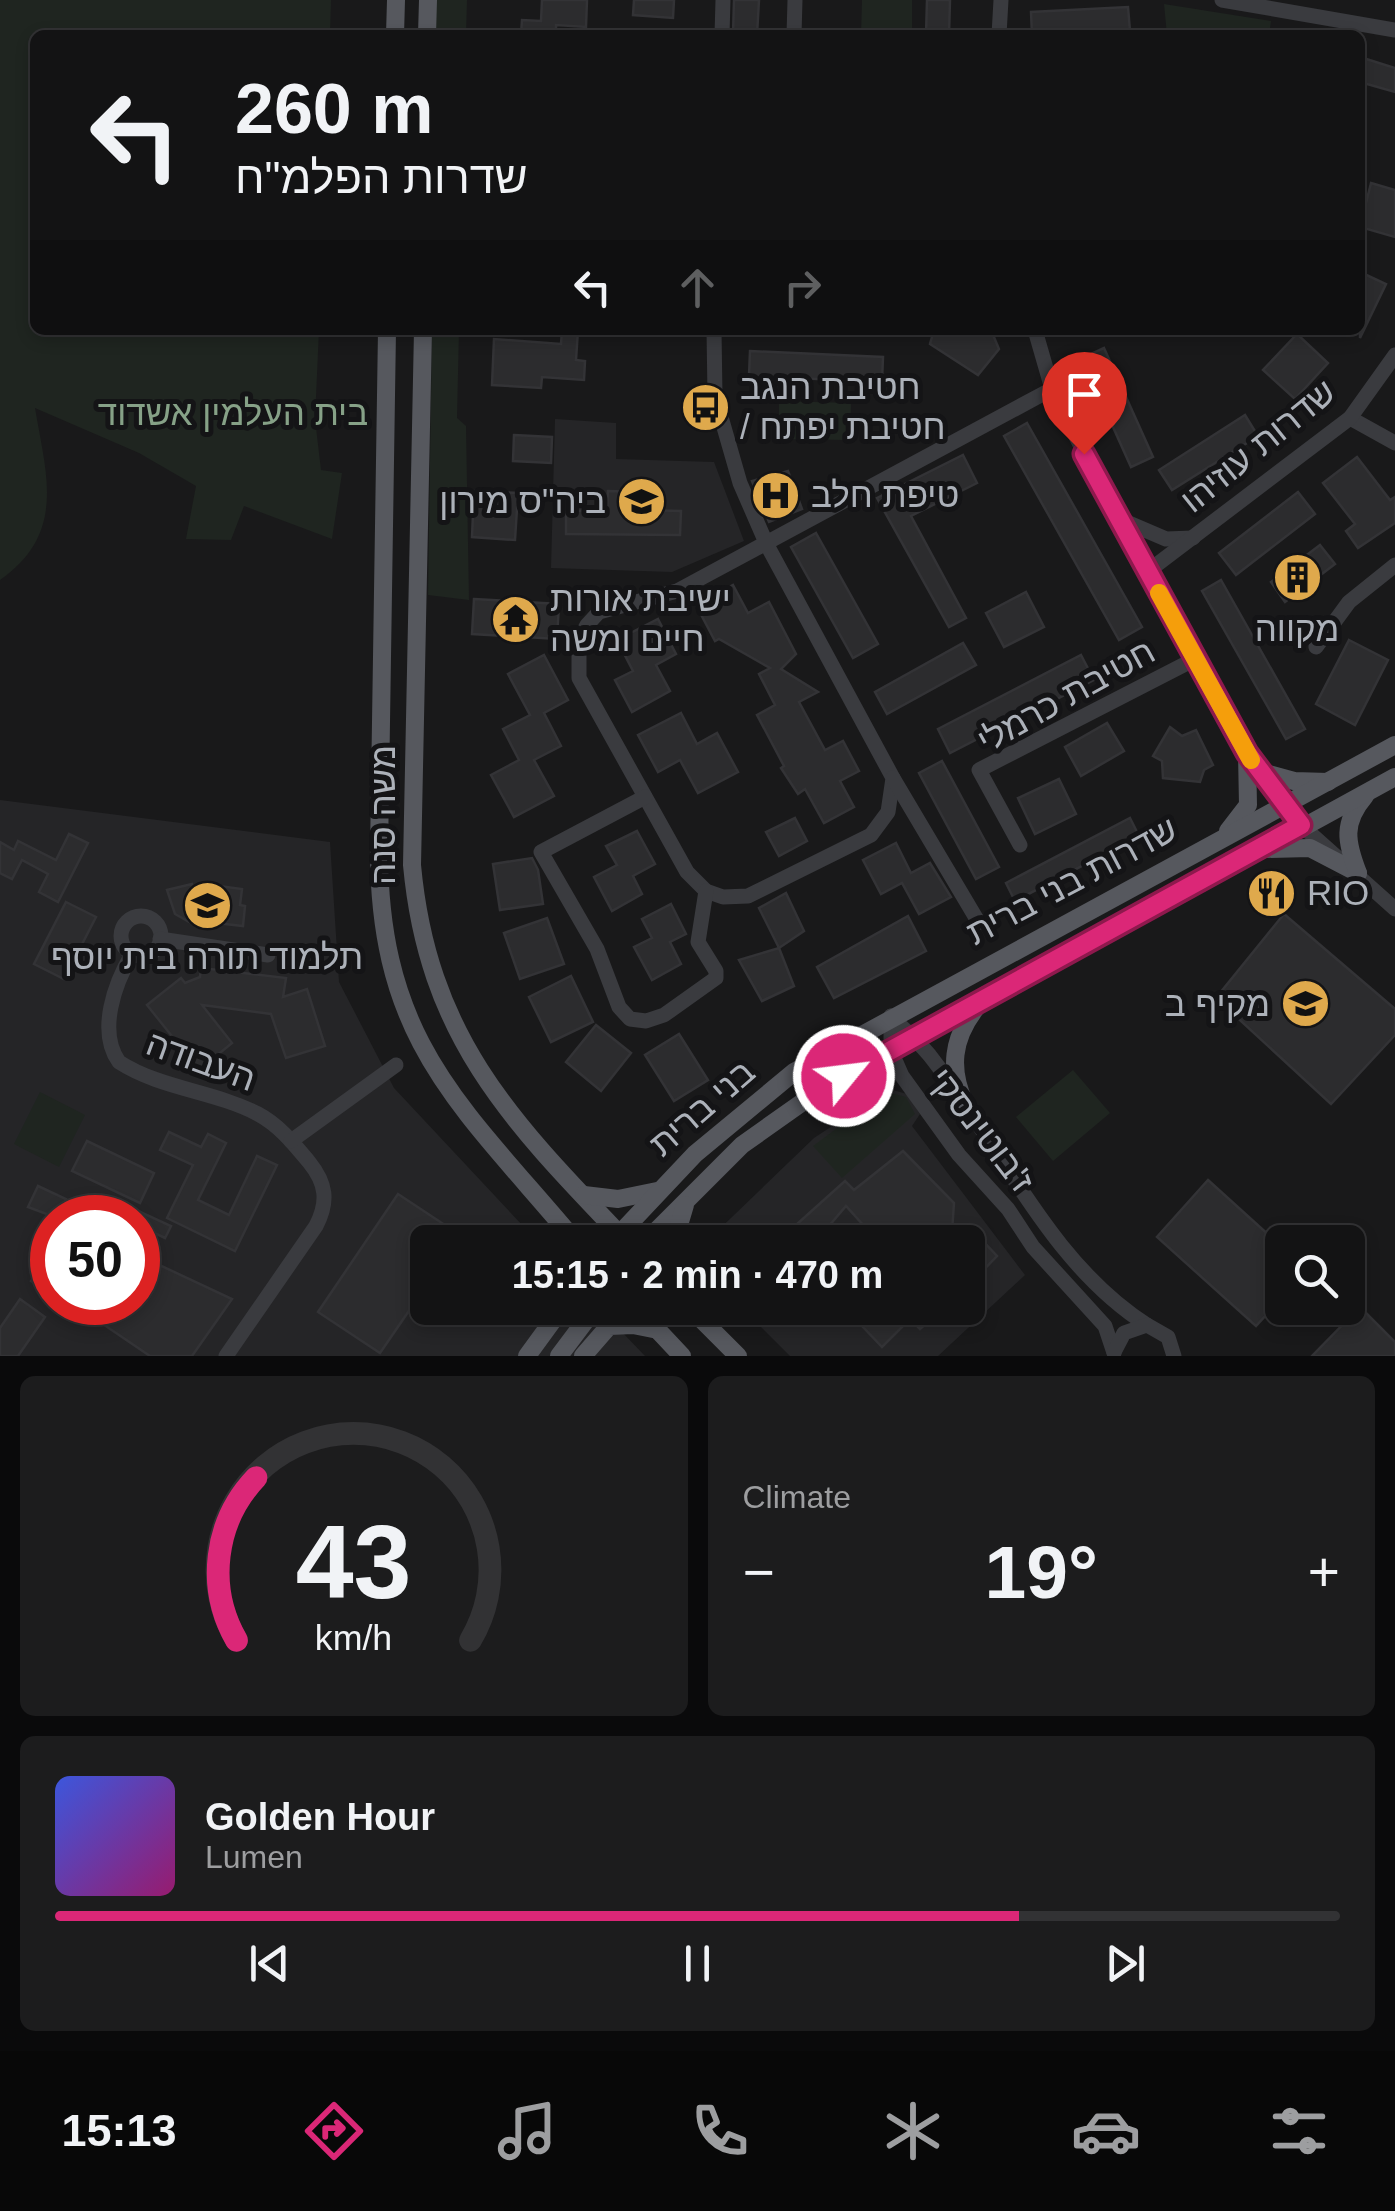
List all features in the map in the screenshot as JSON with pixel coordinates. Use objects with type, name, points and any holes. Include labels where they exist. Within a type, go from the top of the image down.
[{"type":"main road","points":[[395,30],[396,0]]},
{"type":"main road","points":[[427,30],[428,0]]},
{"type":"main road","name":"משה סנה","points":[[387,335],[379,852],[380,911],[386,948],[421,1048],[475,1128],[562,1225]]},
{"type":"main road","name":"משה סנה","points":[[423,335],[412,865],[423,946],[444,1007],[470,1060],[607,1225]]},
{"type":"main road","points":[[1284,806],[1395,745]]},
{"type":"main road","points":[[1224,836],[1248,805],[1247,753]]},
{"type":"main road","points":[[1258,771],[1294,781],[1329,782]]},
{"type":"main road","name":"שדרות בני ברית","points":[[661,1225],[770,1124],[891,1050],[1395,776]]},
{"type":"main road","points":[[1358,873],[1347,843],[1348,823],[1371,790]]},
{"type":"main road","name":"שדרות בני ברית","points":[[891,1016],[1284,806]]},
{"type":"main road","points":[[1256,850],[1310,848],[1358,873]]},
{"type":"main road","points":[[965,1104],[954,1068],[956,1045],[965,1022],[982,1001]]},
{"type":"main road","name":"בני ברית","points":[[630,1225],[657,1190],[719,1132],[794,1072],[891,1016]]},
{"type":"main road","points":[[584,1196],[618,1200],[657,1190]]},
{"type":"main road","points":[[680,1225],[689,1196]]},
{"type":"main road","points":[[558,1220],[559,1225]]},
{"type":"main road","points":[[582,1356],[609,1326],[633,1324],[658,1330]]},
{"type":"main road","points":[[527,1356],[548,1325]]},
{"type":"main road","points":[[559,1356],[582,1325]]},
{"type":"main road","points":[[653,1325],[682,1356]]},
{"type":"main road","points":[[707,1325],[738,1356]]},
{"type":"street","points":[[722,30],[723,0]]},
{"type":"street","points":[[794,30],[795,0]]},
{"type":"street","points":[[998,30],[1001,0]]},
{"type":"street","points":[[1222,0],[1395,30]]},
{"type":"street","points":[[714,335],[715,396],[720,424],[767,545],[893,778],[979,924]]},
{"type":"street","points":[[1036,335],[1052,389],[1117,518],[1258,771],[1301,825],[1395,909]]},
{"type":"street","name":"שדרות עוזיהו","points":[[1147,572],[1350,418],[1395,355]]},
{"type":"street","points":[[893,778],[888,812],[878,828],[860,843],[748,896],[723,897],[706,891],[686,872],[579,678],[579,640],[600,612],[677,591],[1052,389]]},
{"type":"street","points":[[1350,418],[1395,443]]},
{"type":"street","points":[[1117,518],[1166,539],[1192,538]]},
{"type":"street","points":[[1316,647],[1349,602],[1395,565]]},
{"type":"street","name":"חטיבת כרמלי","points":[[1020,845],[980,770],[1195,659]]},
{"type":"street","points":[[645,797],[541,852],[596,949],[618,1008],[630,1019],[646,1021],[664,1016],[716,978],[716,971],[698,942],[706,891]]},
{"type":"street","name":"העבודה","points":[[160,939],[153,921],[134,918],[122,932],[122,944],[132,954],[112,1005],[110,1042],[119,1062],[151,1079],[257,1113],[291,1141],[325,1188],[322,1214],[226,1356]]},
{"type":"street","points":[[132,954],[150,954],[160,939],[268,955]]},
{"type":"street","name":"ז'בוטינסקי","points":[[891,1016],[932,1058],[1062,1246],[1110,1298],[1165,1334],[1175,1355]]},
{"type":"street","name":"ז'בוטינסקי","points":[[891,1016],[891,1050],[902,1076],[950,1143],[1008,1208],[1051,1270],[1105,1326],[1114,1354]]},
{"type":"street","points":[[291,1141],[396,1065]]},
{"type":"street","points":[[1114,1354],[1124,1333],[1147,1325]]},
{"type":"shaded area","name":"ביה\"ס מירון","points":[[555,419],[616,423],[616,459],[714,462],[744,541],[672,572],[551,568]]},
{"type":"shaded area","points":[[0,800],[330,842],[339,982],[394,1088],[522,1225],[410,1225],[410,1325],[615,1325],[645,1356],[0,1356]]},
{"type":"shaded area","points":[[893,1090],[907,1094],[920,1114],[912,1126],[1025,1275],[985,1312],[985,1225],[724,1225],[814,1138]]},
{"type":"shaded area","points":[[759,1325],[971,1325],[938,1356],[790,1356]]},
{"type":"green space","name":"בית העלמין אשדוד","points":[[0,0],[331,0],[330,30],[30,30],[30,335],[319,335],[315,419],[321,470],[342,473],[332,539],[244,506],[231,540],[186,539],[196,486],[139,453],[35,408],[46,479],[43,522],[35,543],[21,562],[0,580]]},
{"type":"green space","points":[[436,0],[467,0],[466,30],[435,30]]},
{"type":"green space","points":[[862,0],[912,0],[912,30],[861,30]]},
{"type":"green space","points":[[1164,4],[1271,21],[1270,30],[1167,30]]},
{"type":"green space","points":[[432,335],[459,335],[457,418],[466,426],[469,600],[428,595]]},
{"type":"green space","points":[[779,401],[851,403],[850,440],[779,439]]},
{"type":"green space","points":[[1073,1070],[1110,1113],[1053,1161],[1016,1117]]},
{"type":"green space","points":[[40,1092],[85,1115],[59,1167],[14,1144]]},
{"type":"green space","points":[[879,1097],[906,1097],[915,1114],[842,1178],[813,1146]]},
{"type":"building","points":[[542,0],[587,0],[586,27],[556,25],[556,30],[521,30],[522,20],[541,21]]},
{"type":"building","points":[[634,0],[674,0],[673,18],[633,15]]},
{"type":"building","points":[[734,0],[759,0],[757,30],[733,30]]},
{"type":"building","points":[[927,0],[950,0],[949,30],[926,30]]},
{"type":"building","points":[[1128,7],[1130,30],[1032,30],[1031,12]]},
{"type":"building","points":[[1365,59],[1395,68],[1395,92],[1365,83]]},
{"type":"building","points":[[1371,183],[1395,190],[1395,237],[1365,228]]},
{"type":"building","points":[[1365,274],[1386,284],[1365,328]]},
{"type":"building","points":[[562,335],[578,335],[576,360],[585,361],[584,380],[542,377],[541,388],[492,385],[494,339],[561,344]]},
{"type":"building","points":[[933,335],[993,335],[999,349],[978,375],[930,344]]},
{"type":"building","points":[[1296,335],[1328,363],[1295,399],[1263,370]]},
{"type":"building","points":[[1104,348],[1153,457],[1131,467],[1082,358]]},
{"type":"building","points":[[750,351],[883,357],[882,382],[749,376]]},
{"type":"building","points":[[1245,415],[1258,436],[1172,490],[1159,470]]},
{"type":"building","points":[[1027,423],[1142,627],[1119,640],[1004,436]]},
{"type":"building","points":[[514,435],[552,437],[551,463],[513,461]]},
{"type":"building","points":[[963,455],[977,483],[911,516],[966,618],[949,627],[877,498]]},
{"type":"building","points":[[1357,457],[1390,500],[1395,497],[1395,523],[1358,548],[1346,531],[1355,524],[1323,483]]},
{"type":"building","name":"טיפת חלב","points":[[788,471],[802,509],[769,522],[752,481]]},
{"type":"building","points":[[474,491],[518,493],[515,540],[472,537]]},
{"type":"building","points":[[608,491],[638,492],[640,510],[681,511],[680,535],[566,534],[566,512],[607,508]]},
{"type":"building","points":[[1298,492],[1315,514],[1236,575],[1219,553]]},
{"type":"building","points":[[816,533],[878,644],[853,658],[791,547]]},
{"type":"building","name":"מקווה","points":[[1320,545],[1335,564],[1285,602],[1271,582]]},
{"type":"building","points":[[1221,580],[1305,729],[1286,739],[1202,591]]},
{"type":"building","points":[[733,585],[748,613],[769,602],[796,654],[781,669],[818,692],[799,702],[825,750],[843,741],[859,771],[840,781],[854,807],[824,823],[805,789],[798,794],[781,768],[784,766],[757,715],[775,705],[759,674],[770,668],[719,639],[715,641],[696,605]]},
{"type":"building","points":[[1026,592],[1044,627],[1004,647],[986,613]]},
{"type":"building","name":"ישיבת אורות חיים ומשה","points":[[474,599],[559,604],[557,639],[472,634]]},
{"type":"building","points":[[658,619],[676,654],[656,665],[670,691],[632,712],[615,680],[633,671],[617,640]]},
{"type":"building","points":[[1349,640],[1388,660],[1355,725],[1316,704]]},
{"type":"building","points":[[963,643],[976,665],[887,714],[875,692]]},
{"type":"building","points":[[544,655],[568,700],[544,713],[561,746],[534,760],[554,796],[514,817],[491,775],[519,760],[503,729],[530,715],[508,674]]},
{"type":"building","points":[[1081,655],[1094,680],[1041,707],[1038,702],[1026,708],[1028,713],[950,753],[938,729]]},
{"type":"building","points":[[681,713],[697,744],[717,733],[738,772],[698,793],[680,760],[658,772],[638,735]]},
{"type":"building","points":[[1107,723],[1124,751],[1081,776],[1065,747]]},
{"type":"building","points":[[1170,727],[1182,736],[1196,730],[1213,765],[1204,770],[1200,782],[1163,778],[1162,761],[1153,756]]},
{"type":"building","points":[[942,761],[999,867],[976,879],[919,773]]},
{"type":"building","points":[[1059,779],[1076,814],[1035,834],[1018,798]]},
{"type":"building","points":[[795,818],[807,841],[779,856],[766,832]]},
{"type":"building","points":[[1130,818],[1139,836],[1015,901],[1006,883]]},
{"type":"building","points":[[637,831],[655,864],[633,876],[642,894],[612,911],[594,877],[617,865],[606,846]]},
{"type":"building","points":[[69,834],[88,843],[58,902],[39,892],[48,874],[22,860],[12,879],[0,873],[0,842],[14,850],[18,841],[56,860]]},
{"type":"building","points":[[896,843],[911,873],[930,863],[951,897],[919,914],[902,883],[881,894],[863,860]]},
{"type":"building","points":[[532,858],[538,870],[543,904],[500,910],[493,864]]},
{"type":"building","name":"תלמוד תורה בית יוסף","points":[[192,884],[206,921],[211,885],[242,889],[243,926],[199,921],[193,924],[175,914],[167,890]]},
{"type":"building","points":[[786,893],[804,931],[779,948],[759,908]]},
{"type":"building","points":[[66,902],[96,917],[64,979],[34,964]]},
{"type":"building","points":[[671,904],[686,934],[670,942],[681,964],[652,980],[634,947],[652,938],[642,919]]},
{"type":"building","name":"מקיף ב","points":[[1284,914],[1395,1009],[1395,1035],[1331,1104],[1216,998]]},
{"type":"building","points":[[908,916],[926,951],[834,998],[817,967]]},
{"type":"building","points":[[547,918],[564,964],[520,979],[504,933]]},
{"type":"building","points":[[779,948],[794,986],[762,1001],[739,960]]},
{"type":"building","points":[[201,968],[286,978],[283,997],[307,989],[325,1046],[286,1058],[271,1014],[202,1005],[232,1043],[199,1070],[147,1005],[181,978],[185,983],[200,977]]},
{"type":"building","points":[[571,976],[593,1022],[551,1042],[529,997]]},
{"type":"building","points":[[596,1025],[631,1053],[601,1091],[566,1062]]},
{"type":"building","points":[[679,1034],[708,1080],[674,1101],[645,1055]]},
{"type":"building","points":[[169,1132],[201,1147],[208,1134],[226,1143],[198,1200],[229,1215],[257,1156],[277,1165],[235,1251],[167,1218],[193,1165],[160,1150]]},
{"type":"building","points":[[87,1141],[154,1173],[144,1195],[123,1195],[72,1171]]},
{"type":"building","points":[[903,1151],[954,1203],[952,1225],[863,1225],[846,1206],[830,1225],[796,1225],[845,1181],[854,1190]]},
{"type":"building","points":[[1208,1180],[1265,1232],[1265,1316],[1256,1326],[1157,1237]]},
{"type":"building","points":[[38,1186],[57,1195],[34,1195]]},
{"type":"building","points":[[398,1194],[445,1225],[410,1225],[410,1309],[380,1353],[318,1312]]},
{"type":"building","points":[[160,1221],[171,1226],[165,1238],[160,1236]]},
{"type":"building","points":[[985,1243],[997,1256],[985,1268]]},
{"type":"building","points":[[160,1265],[232,1299],[192,1356],[150,1356],[104,1325],[160,1325]]},
{"type":"building","points":[[20,1299],[30,1306],[30,1325],[39,1325],[18,1356],[0,1356],[0,1328]]},
{"type":"building","points":[[1365,1312],[1395,1342],[1395,1356],[1312,1356],[1342,1325],[1365,1325]]},
{"type":"building","points":[[861,1325],[904,1325],[882,1347]]},
{"type":"slow traffic","points":[[1159,593],[1251,760]]},
{"type":"place","name":"חטיבת הנגב / חטיבת יפתח","points":[[705,407]]},
{"type":"place","name":"טיפת חלב","points":[[776,495]]},
{"type":"place","name":"ביה\"ס מירון","points":[[641,501]]},
{"type":"place","name":"מקווה","points":[[1297,577]]},
{"type":"place","name":"ישיבת אורות חיים ומשה","points":[[515,619]]},
{"type":"place","name":"RIO","points":[[1272,893]]},
{"type":"place","name":"תלמוד תורה בית יוסף","points":[[207,905]]},
{"type":"place","name":"מקיף ב","points":[[1305,1004]]},
{"type":"route","points":[[844,1076],[1301,825],[1247,753],[1084,454]]}]
